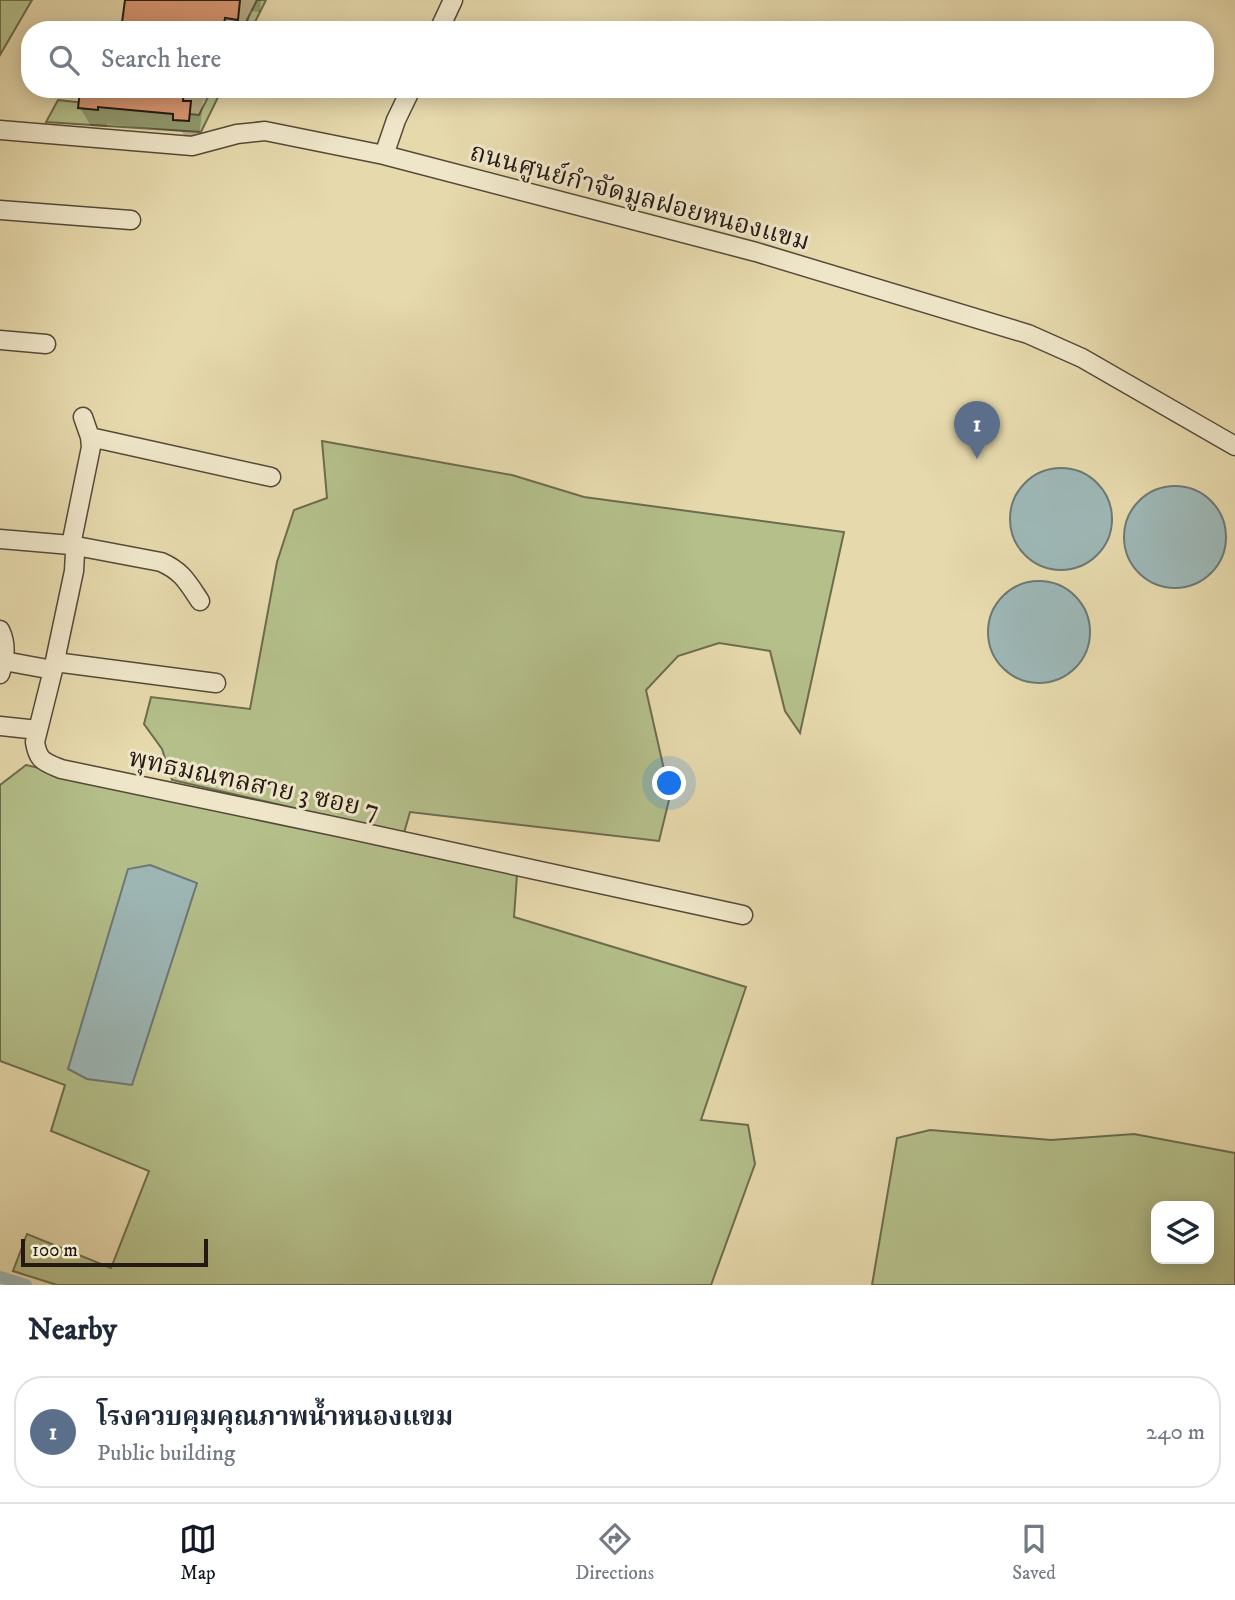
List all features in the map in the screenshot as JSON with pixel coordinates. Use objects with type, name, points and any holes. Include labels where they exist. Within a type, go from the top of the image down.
[{"type":"street","points":[[443,21],[453,0]]},
{"type":"street","points":[[384,155],[407,98]]},
{"type":"street","name":"ถนนศูนย์กำจัดมูลฝอยหนองแขม","points":[[0,130],[192,146],[237,134],[265,131],[384,155],[756,251],[1028,334],[1082,358],[1235,446]]},
{"type":"street","points":[[0,210],[131,220]]},
{"type":"street","points":[[0,340],[46,344]]},
{"type":"street","points":[[83,417],[90,437],[271,477]]},
{"type":"street","name":"พุทธมณฑลสาย 3 ซอย 7","points":[[90,437],[89,459],[71,545],[76,560],[35,742],[37,754],[46,763],[61,769],[743,915]]},
{"type":"street","points":[[0,539],[71,545],[161,562],[182,574],[200,601]]},
{"type":"street","points":[[0,630],[4,639],[2,668],[54,666],[216,683]]},
{"type":"street","points":[[0,726],[38,730]]},
{"type":"green space","points":[[0,0],[32,0],[0,55]]},
{"type":"green space","points":[[257,0],[266,0],[256,21],[246,21]]},
{"type":"green space","points":[[208,98],[218,98],[201,132],[46,122],[58,100],[199,115]]},
{"type":"green space","points":[[322,441],[512,475],[584,497],[844,532],[800,733],[785,711],[770,651],[719,643],[678,656],[646,690],[670,796],[659,841],[410,812],[404,833],[172,780],[162,749],[144,724],[151,697],[250,709],[277,562],[294,510],[327,498]]},
{"type":"green space","points":[[26,765],[517,875],[514,917],[746,987],[701,1120],[748,1125],[755,1164],[711,1285],[57,1285],[13,1271],[27,1234],[111,1268],[149,1171],[51,1131],[65,1085],[0,1061],[0,785]]},
{"type":"green space","points":[[930,1130],[1051,1140],[1134,1134],[1235,1153],[1235,1285],[872,1285],[897,1138]]},
{"type":"water","points":[[1061,468],[1081,471],[1104,490],[1109,499],[1112,519],[1109,539],[1090,562],[1081,567],[1061,570],[1041,567],[1018,548],[1013,539],[1010,519],[1013,499],[1032,476],[1041,471]]},
{"type":"water","points":[[1175,486],[1195,489],[1218,508],[1223,517],[1226,537],[1223,557],[1204,580],[1195,585],[1175,588],[1155,585],[1132,566],[1127,557],[1124,537],[1127,517],[1146,494],[1155,489]]},
{"type":"water","points":[[1039,581],[1068,589],[1082,603],[1090,632],[1082,661],[1068,675],[1039,683],[1010,675],[996,661],[988,632],[996,603],[1010,589]]},
{"type":"water","points":[[150,865],[197,883],[132,1085],[87,1079],[68,1069],[128,869]]},
{"type":"building","points":[[125,0],[240,0],[238,20],[225,18],[225,21],[122,21]]},
{"type":"building","points":[[79,98],[183,98],[183,101],[191,101],[189,121],[173,120],[173,114],[98,107],[98,110],[78,108]]},
{"type":"waterway","points":[[0,1277],[26,1285]]},
{"type":"place","name":"โรงควบคุมคุณภาพน้ำหนองแขม","points":[[977,459]]}]
